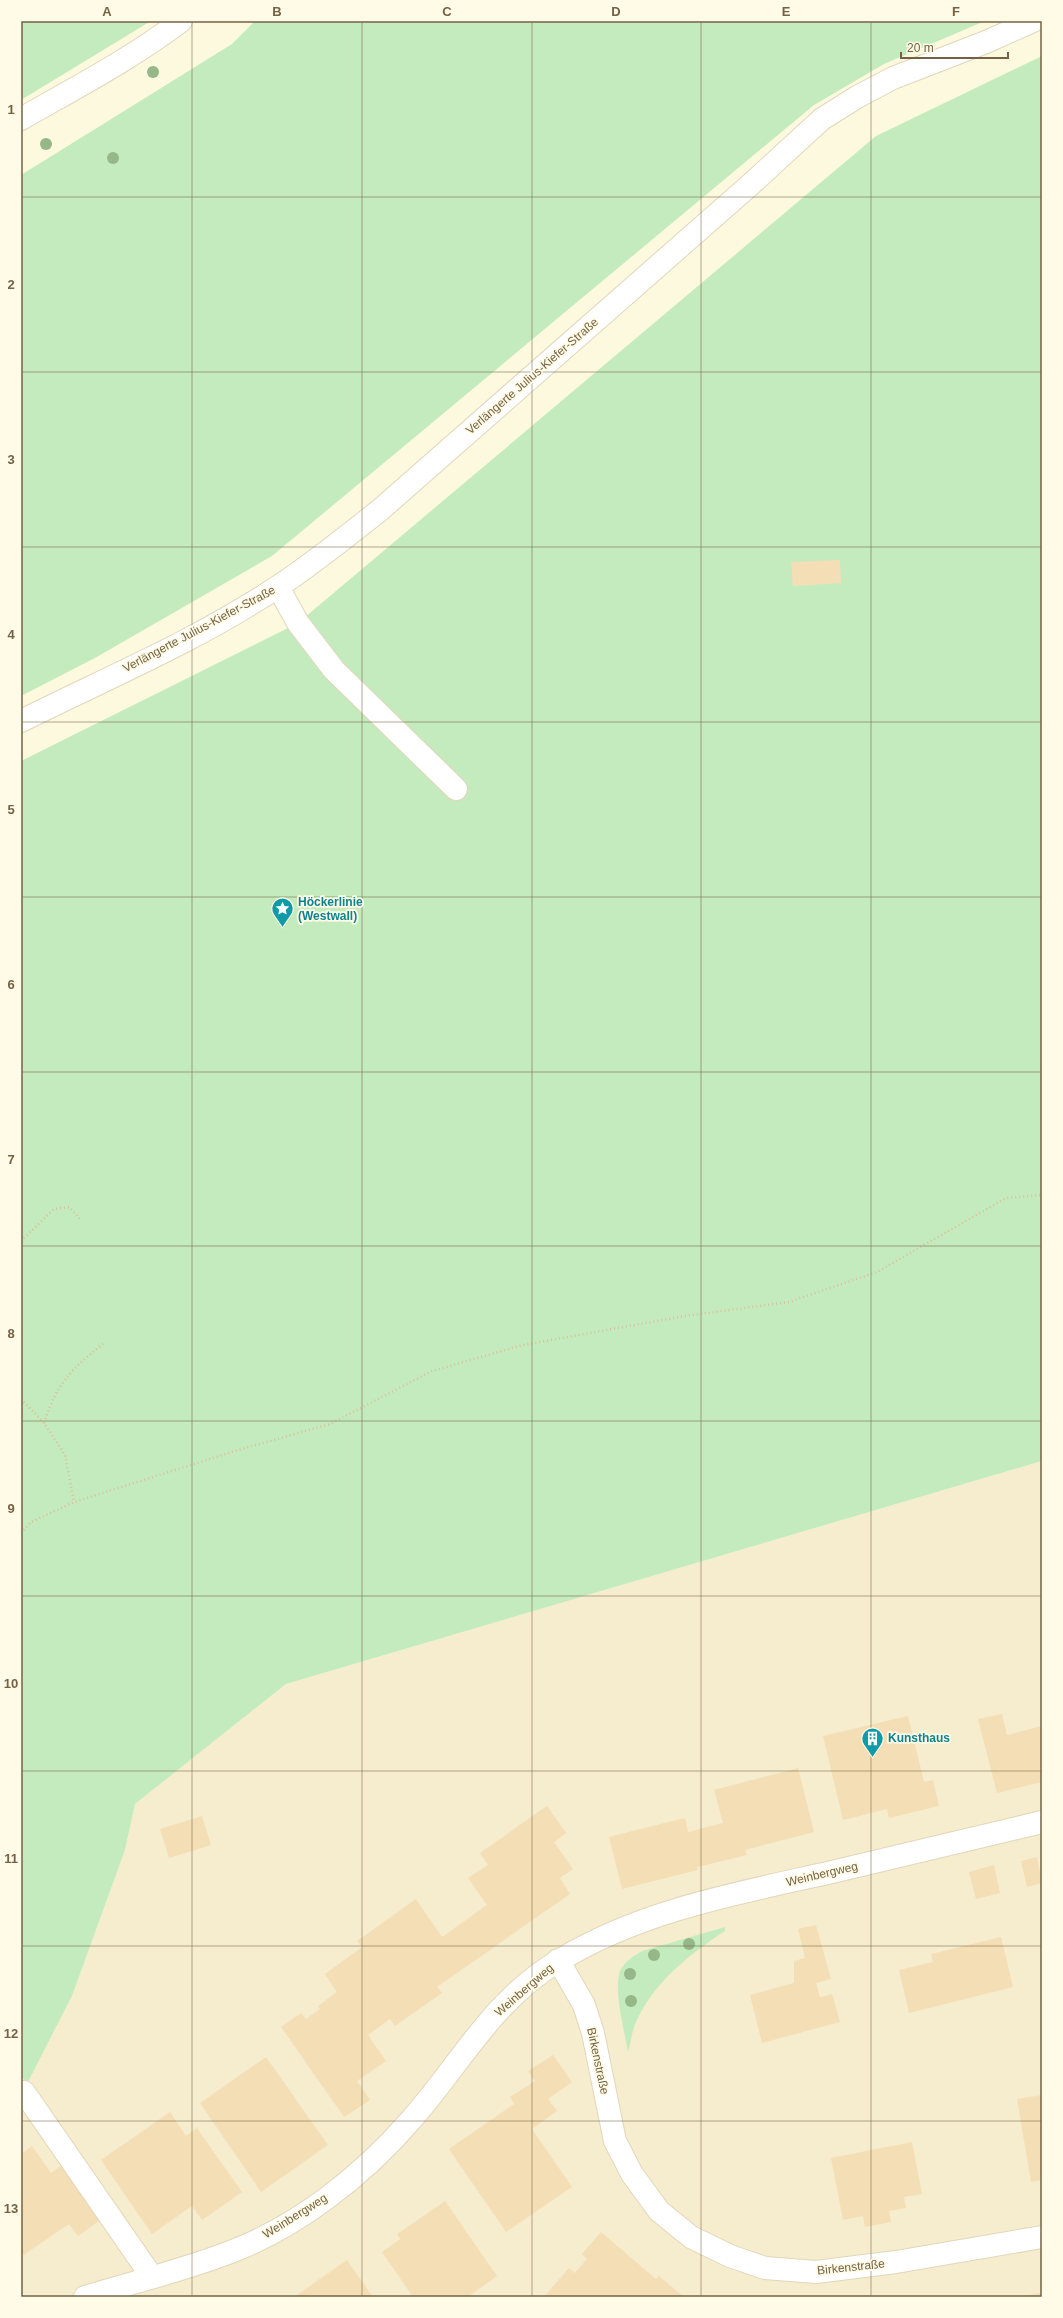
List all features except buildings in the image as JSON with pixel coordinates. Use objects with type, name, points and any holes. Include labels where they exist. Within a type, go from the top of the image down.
[{"type":"street","points":[[21,119],[104,71],[159,37],[181,21]]},
{"type":"street","name":"Verlängerte Julius-Kiefer-Straße","points":[[21,721],[172,647],[278,587],[316,560],[380,510],[750,185],[822,119],[857,97],[894,78],[986,42],[1033,21]]},
{"type":"street","points":[[278,587],[298,623],[334,670],[456,789]]},
{"type":"street","name":"Weinbergweg","points":[[85,2297],[234,2251],[285,2225],[337,2189],[374,2157],[410,2121],[482,2028],[514,1995],[558,1960],[639,1921],[673,1910],[739,1893],[1042,1822]]},
{"type":"street","name":"Birkenstraße","points":[[558,1960],[584,2005],[593,2033],[615,2141],[632,2174],[659,2211],[691,2237],[730,2256],[765,2268],[816,2272],[896,2262],[1042,2237]]},
{"type":"street","points":[[24,2092],[152,2277]]},
{"type":"path","points":[[21,1533],[31,1522],[74,1502],[330,1424],[432,1371],[524,1345],[685,1316],[789,1302],[877,1272],[1006,1198],[1042,1195]]},
{"type":"path","points":[[21,1241],[54,1209],[69,1207],[80,1219]]},
{"type":"path","points":[[44,1423],[52,1400],[72,1369],[104,1343]]},
{"type":"path","points":[[21,1399],[44,1423],[65,1456],[74,1502]]},
{"type":"shaded area","points":[[1042,1461],[1042,2297],[21,2297],[21,2076],[27,2084],[72,1996],[125,1850],[135,1804],[286,1684]]},
{"type":"green space","points":[[21,21],[151,21],[21,100]]},
{"type":"green space","points":[[255,21],[985,21],[884,64],[814,105],[272,556],[95,658],[21,696],[21,175],[232,44]]},
{"type":"green space","points":[[1042,56],[1042,1461],[286,1684],[135,1804],[125,1850],[72,1996],[27,2084],[21,2076],[21,761],[298,623],[876,136]]},
{"type":"green space","points":[[725,1927],[725,1931],[687,1959],[653,1993],[635,2024],[628,2052],[618,1998],[619,1977],[623,1966],[642,1951]]},
{"type":"place","name":"Höckerlinie (Westwall)","points":[[283,928]]},
{"type":"place","name":"Kunsthaus","points":[[873,1758]]}]
